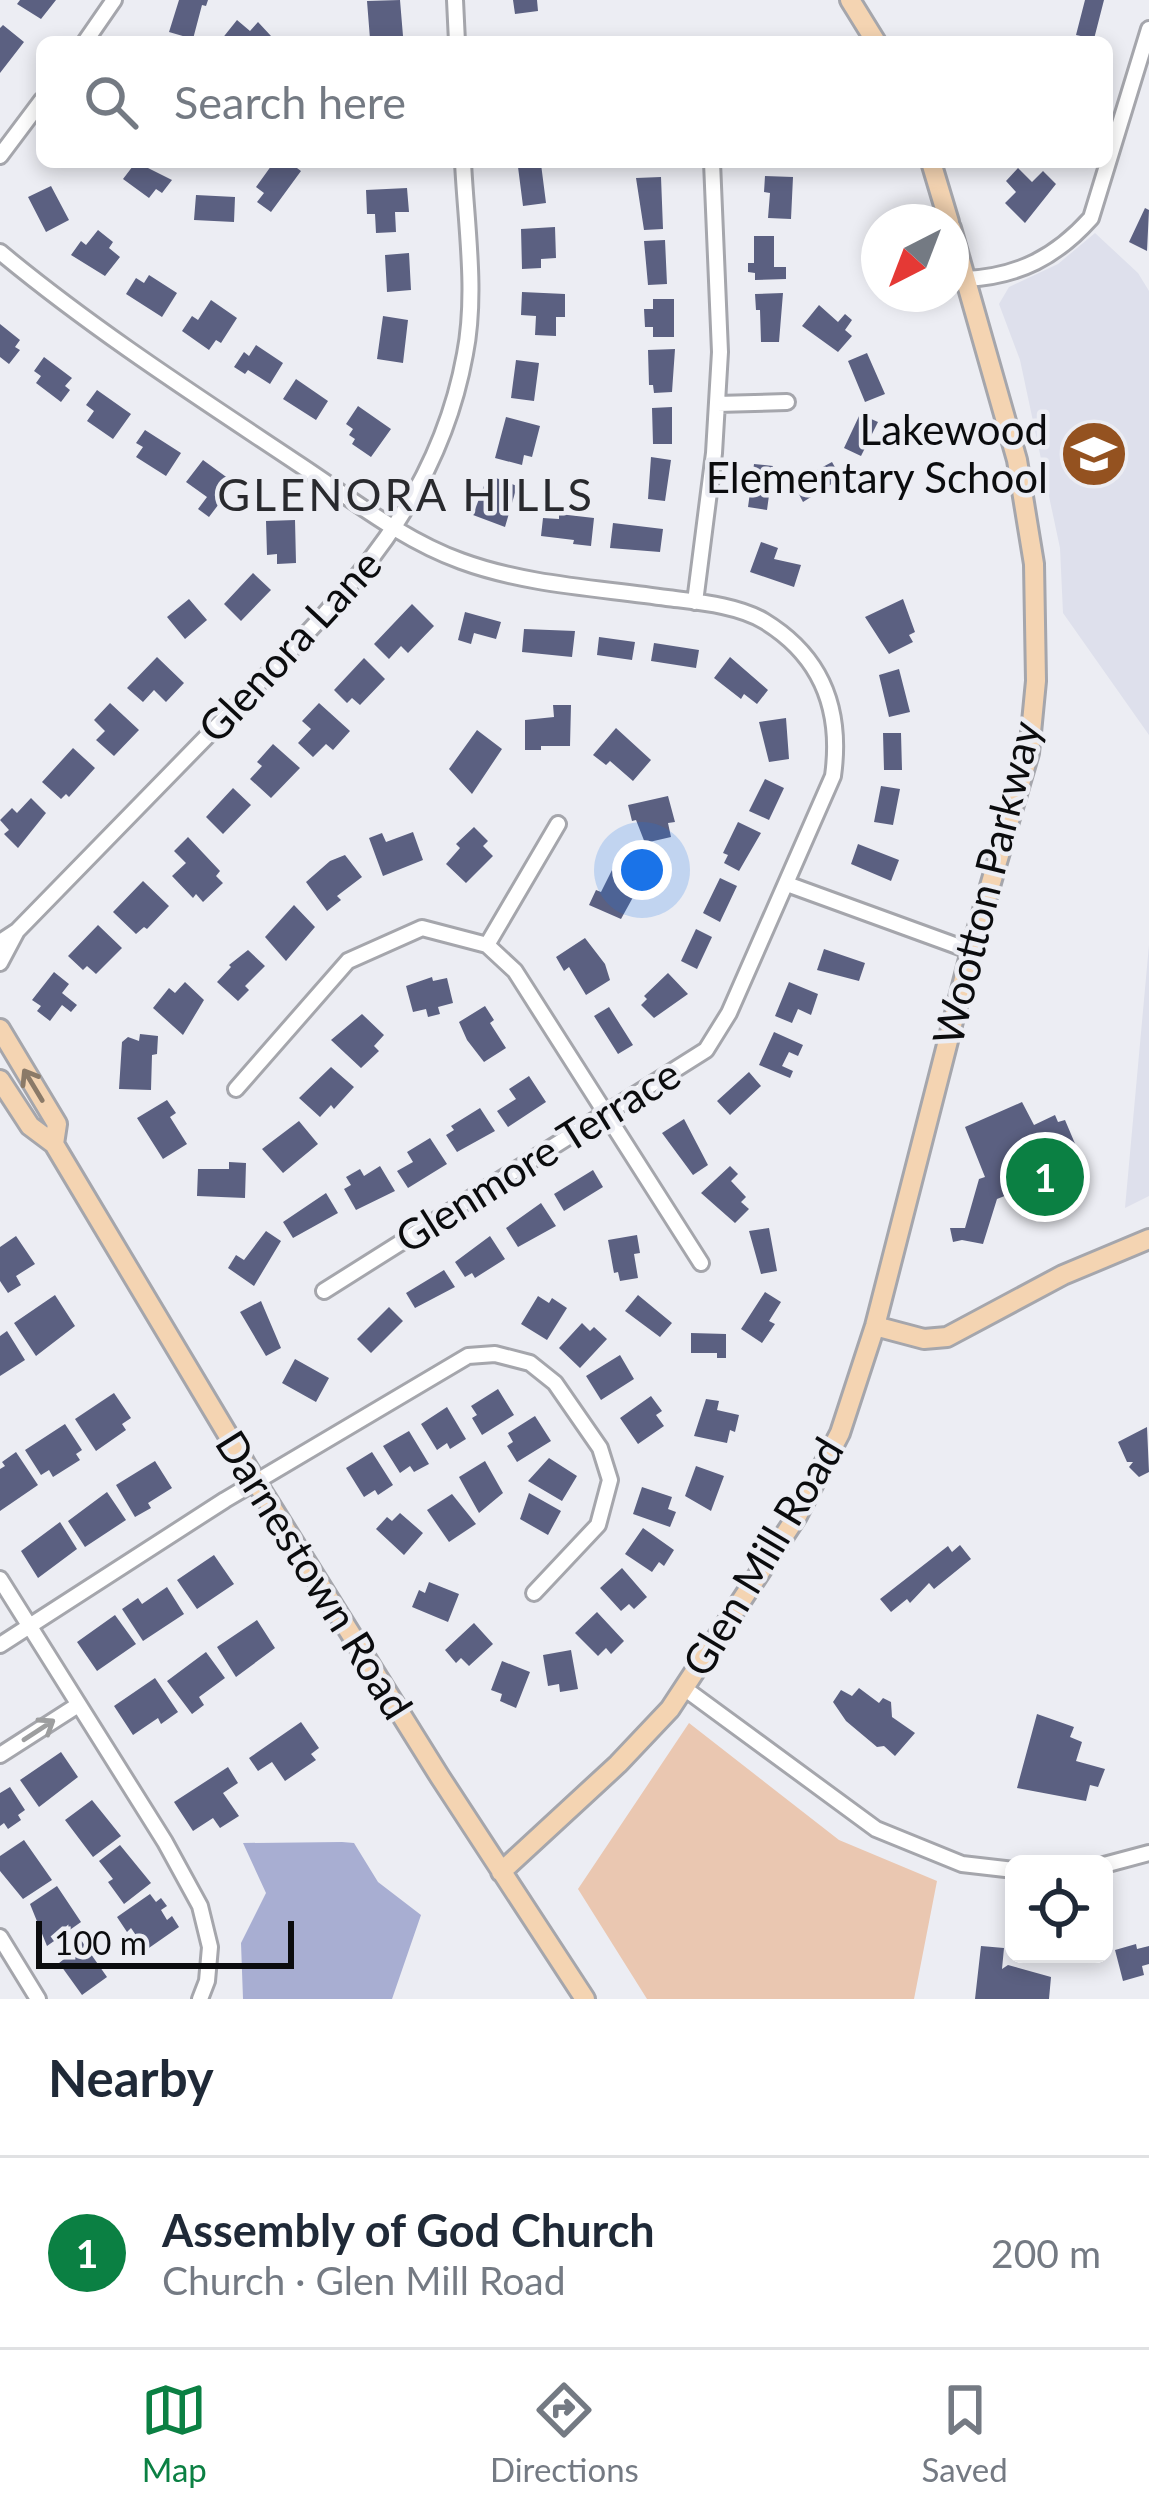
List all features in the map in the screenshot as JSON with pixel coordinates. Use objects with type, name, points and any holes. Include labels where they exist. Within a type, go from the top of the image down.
[{"type":"main road","points":[[850,0],[872,36]]},
{"type":"main road","name":"Wootton Parkway","points":[[933,168],[944,204]]},
{"type":"main road","name":"Wootton Parkway","points":[[875,1326],[970,951],[1028,753],[1038,621],[1034,564],[1017,460],[969,287]]},
{"type":"main road","name":"Darnestown Road","points":[[0,1029],[57,1124],[54,1144]]},
{"type":"main road","name":"Darnestown Road","points":[[0,1080],[30,1126],[54,1144],[256,1482],[585,1999]]},
{"type":"main road","points":[[875,1326],[924,1339],[947,1336],[1063,1275],[1149,1239]]},
{"type":"main road","name":"Glen Mill Road","points":[[501,1872],[670,1709],[797,1516],[840,1433],[875,1326]]},
{"type":"street","points":[[92,36],[114,0]]},
{"type":"street","points":[[455,0],[457,36]]},
{"type":"street","points":[[1113,146],[1149,29]]},
{"type":"street","points":[[0,156],[36,108]]},
{"type":"street","name":"Glenora Lane","points":[[0,963],[17,932],[334,605],[397,528],[439,450],[466,349],[469,300],[463,168]]},
{"type":"street","points":[[695,602],[720,352],[712,168]]},
{"type":"street","points":[[969,280],[1030,268],[1070,242],[1091,218],[1106,168]]},
{"type":"street","name":"Glenmore Terrace","points":[[0,252],[79,318],[397,528],[456,560],[502,574],[695,602],[763,620],[796,646],[831,702],[838,738],[833,776],[728,1013],[706,1050],[324,1291]]},
{"type":"street","points":[[717,404],[787,402]]},
{"type":"street","points":[[487,945],[558,824]]},
{"type":"street","points":[[787,884],[970,951]]},
{"type":"street","points":[[236,1088],[348,961],[422,928],[487,945],[515,971],[701,1263]]},
{"type":"street","name":"Glenora Lane","points":[[0,942],[17,932]]},
{"type":"street","points":[[0,1645],[256,1482],[468,1356],[495,1354],[530,1363],[555,1383],[600,1448],[610,1480],[598,1525],[534,1593]]},
{"type":"street","points":[[0,1579],[200,1906],[210,1947],[208,1981],[200,1999]]},
{"type":"street","points":[[684,1688],[876,1829],[962,1864],[1005,1869]]},
{"type":"street","points":[[0,1754],[78,1705]]},
{"type":"street","points":[[1113,1862],[1149,1852]]},
{"type":"street","points":[[0,1937],[38,1999]]},
{"type":"street","points":[[0,1971],[15,1962]]},
{"type":"shaded area","name":"Lakewood Elementary School","points":[[1095,233],[1138,273],[1149,291],[1149,735],[1063,613],[1060,548],[1020,360],[999,304],[1009,287],[1058,264]]},
{"type":"shaded area","points":[[1149,945],[1149,1196],[1125,1208]]},
{"type":"shaded area","points":[[689,1723],[839,1840],[937,1881],[914,1999],[647,1999],[578,1889]]},
{"type":"water","points":[[243,1843],[354,1843],[378,1882],[421,1915],[392,1999],[243,1999],[241,1943],[266,1893]]},
{"type":"building","points":[[20,0],[56,0],[41,19],[17,4]]},
{"type":"building","points":[[179,0],[208,0],[202,5],[194,36],[169,32]]},
{"type":"building","points":[[400,0],[403,36],[370,36],[367,1]]},
{"type":"building","points":[[513,0],[537,0],[538,11],[515,14]]},
{"type":"building","points":[[1085,0],[1104,0],[1095,36],[1076,35]]},
{"type":"building","points":[[237,20],[250,31],[258,22],[271,36],[224,36]]},
{"type":"building","points":[[3,25],[24,42],[0,73],[0,28]]},
{"type":"building","points":[[131,168],[148,168],[172,180],[162,193],[156,189],[149,198],[123,179]]},
{"type":"building","points":[[270,168],[301,171],[271,212],[257,202],[264,193],[256,187]]},
{"type":"building","points":[[518,168],[542,168],[546,203],[523,206]]},
{"type":"building","points":[[1018,168],[1032,182],[1043,171],[1056,184],[1025,223],[1005,203],[1016,192],[1006,181]]},
{"type":"building","points":[[765,176],[793,177],[791,219],[768,218],[770,193],[764,192]]},
{"type":"building","points":[[661,177],[663,229],[644,230],[636,178]]},
{"type":"building","points":[[51,186],[69,220],[46,232],[28,197]]},
{"type":"building","points":[[407,188],[409,212],[395,212],[396,232],[376,233],[375,214],[367,214],[366,190]]},
{"type":"building","points":[[196,195],[235,197],[234,222],[194,220]]},
{"type":"building","points":[[1145,208],[1149,210],[1147,251],[1129,242]]},
{"type":"building","points":[[555,227],[556,258],[541,259],[541,268],[522,269],[521,229]]},
{"type":"building","points":[[98,230],[113,242],[109,248],[120,257],[105,276],[71,255]]},
{"type":"building","points":[[754,236],[774,236],[774,267],[786,267],[786,279],[755,280],[755,273],[748,272],[748,263],[754,263]]},
{"type":"building","points":[[665,240],[667,284],[648,285],[644,241]]},
{"type":"building","points":[[409,253],[411,290],[387,292],[385,255]]},
{"type":"building","points":[[149,275],[177,293],[162,317],[126,294],[136,278],[144,283]]},
{"type":"building","points":[[522,292],[565,294],[565,317],[556,317],[556,336],[535,335],[536,316],[521,315]]},
{"type":"building","points":[[783,293],[779,342],[761,342],[755,294]]},
{"type":"building","points":[[653,299],[674,299],[674,337],[653,337],[653,327],[645,327],[644,309],[653,309]]},
{"type":"building","points":[[211,300],[237,318],[221,343],[216,340],[209,350],[182,331],[192,316],[198,320]]},
{"type":"building","points":[[819,305],[838,322],[845,314],[852,320],[845,330],[852,336],[838,352],[802,326]]},
{"type":"building","points":[[383,316],[408,320],[403,363],[377,359]]},
{"type":"building","points":[[0,324],[20,340],[15,347],[20,350],[9,364],[0,357]]},
{"type":"building","points":[[256,345],[283,363],[270,384],[234,367]]},
{"type":"building","points":[[675,349],[672,392],[654,393],[649,385],[648,350]]},
{"type":"building","points":[[867,353],[885,394],[865,402],[848,361]]},
{"type":"building","points":[[44,357],[72,378],[61,402],[36,383],[41,376],[34,371]]},
{"type":"building","points":[[516,360],[539,363],[534,401],[511,398]]},
{"type":"building","points":[[296,379],[328,401],[316,420],[283,399]]},
{"type":"building","points":[[97,390],[131,414],[113,439],[87,421],[94,411],[86,405]]},
{"type":"building","points":[[358,406],[391,429],[371,457],[352,444],[353,429],[346,424]]},
{"type":"building","points":[[672,407],[672,444],[653,444],[652,408]]},
{"type":"building","points":[[860,414],[878,422],[861,456],[844,448]]},
{"type":"building","points":[[506,417],[540,426],[532,457],[524,455],[522,465],[495,458]]},
{"type":"building","points":[[145,430],[181,453],[166,476],[136,457],[143,447],[136,443]]},
{"type":"building","points":[[651,457],[671,460],[665,501],[648,499]]},
{"type":"building","points":[[203,460],[229,479],[225,484],[231,488],[209,517],[198,509],[207,497],[186,482]]},
{"type":"building","points":[[832,462],[841,478],[803,502],[793,483]]},
{"type":"building","points":[[754,464],[773,466],[767,510],[748,507]]},
{"type":"building","points":[[488,475],[517,486],[505,527],[473,515]]},
{"type":"building","points":[[559,514],[594,518],[591,546],[541,536],[543,518],[559,519]]},
{"type":"building","points":[[295,520],[296,563],[277,564],[277,554],[267,555],[266,521]]},
{"type":"building","points":[[613,523],[663,529],[660,552],[610,548]]},
{"type":"building","points":[[761,542],[778,548],[774,559],[801,565],[794,587],[750,572]]},
{"type":"building","points":[[253,573],[271,590],[241,621],[224,604]]},
{"type":"building","points":[[189,599],[207,620],[185,639],[167,617]]},
{"type":"building","points":[[903,599],[915,632],[909,635],[913,642],[889,654],[865,617]]},
{"type":"building","points":[[412,604],[434,626],[408,653],[401,646],[389,659],[374,644]]},
{"type":"building","points":[[465,612],[501,622],[496,639],[474,633],[471,644],[458,640]]},
{"type":"building","points":[[524,629],[575,631],[572,657],[522,652]]},
{"type":"building","points":[[599,637],[635,642],[632,660],[597,655]]},
{"type":"building","points":[[654,643],[699,650],[696,668],[651,661]]},
{"type":"building","points":[[157,657],[184,683],[166,702],[154,690],[143,702],[127,688]]},
{"type":"building","points":[[730,657],[768,690],[757,704],[744,694],[741,699],[714,678]]},
{"type":"building","points":[[364,658],[385,679],[360,705],[352,698],[347,703],[334,690]]},
{"type":"building","points":[[899,669],[910,712],[889,717],[879,675]]},
{"type":"building","points":[[110,703],[139,730],[114,756],[96,740],[105,731],[94,720]]},
{"type":"building","points":[[319,703],[350,731],[333,750],[326,744],[313,757],[298,743],[311,729],[302,721]]},
{"type":"building","points":[[553,705],[571,705],[570,746],[525,750],[525,720],[554,717]]},
{"type":"building","points":[[786,718],[789,759],[769,762],[759,722]]},
{"type":"building","points":[[616,728],[651,760],[633,781],[610,761],[606,765],[593,755]]},
{"type":"building","points":[[477,730],[502,749],[472,794],[449,769]]},
{"type":"building","points":[[883,733],[901,733],[902,770],[884,770]]},
{"type":"building","points":[[273,744],[300,768],[271,798],[250,779]]},
{"type":"building","points":[[73,748],[95,768],[69,797],[66,794],[61,799],[42,782]]},
{"type":"building","points":[[765,779],[784,788],[769,820],[749,811]]},
{"type":"building","points":[[881,786],[900,789],[893,825],[874,822]]},
{"type":"building","points":[[233,788],[251,805],[223,834],[206,817]]},
{"type":"building","points":[[668,796],[675,822],[668,823],[671,837],[645,843],[628,805]]},
{"type":"building","points":[[31,798],[46,813],[18,848],[4,834],[9,830],[0,820],[12,808],[17,813]]},
{"type":"building","points":[[738,822],[761,833],[739,871],[724,863],[728,855],[723,853]]},
{"type":"building","points":[[474,827],[488,841],[483,846],[493,856],[466,883],[446,864],[460,848],[456,844]]},
{"type":"building","points":[[413,832],[423,860],[383,876],[369,838],[382,833],[386,842]]},
{"type":"building","points":[[188,837],[220,871],[216,876],[223,883],[203,902],[172,876],[186,863],[174,851]]},
{"type":"building","points":[[858,844],[899,860],[891,881],[851,864]]},
{"type":"building","points":[[345,855],[362,877],[337,896],[341,900],[327,911],[306,882],[330,861]]},
{"type":"building","points":[[615,864],[639,876],[621,919],[589,905]]},
{"type":"building","points":[[720,878],[737,886],[720,922],[703,913]]},
{"type":"building","points":[[143,881],[169,906],[136,934],[113,912]]},
{"type":"building","points":[[294,905],[315,927],[286,961],[265,937]]},
{"type":"building","points":[[98,925],[122,948],[96,974],[87,966],[83,970],[68,956]]},
{"type":"building","points":[[696,929],[712,937],[697,969],[681,961]]},
{"type":"building","points":[[585,938],[605,964],[610,980],[586,995],[569,967],[564,971],[556,957]]},
{"type":"building","points":[[824,949],[865,963],[859,981],[817,970]]},
{"type":"building","points":[[248,950],[265,966],[245,986],[249,990],[238,1001],[217,982]]},
{"type":"building","points":[[54,972],[69,984],[62,993],[77,1005],[71,1012],[62,1005],[50,1021],[32,1000]]},
{"type":"building","points":[[668,973],[688,994],[654,1018],[641,1005]]},
{"type":"building","points":[[432,977],[433,981],[447,978],[453,1003],[438,1007],[440,1014],[428,1017],[426,1009],[413,1012],[406,986]]},
{"type":"building","points":[[185,982],[204,1000],[183,1035],[153,1008],[169,988],[175,993]]},
{"type":"building","points":[[789,982],[818,994],[811,1015],[798,1009],[792,1023],[775,1016]]},
{"type":"building","points":[[485,1006],[506,1048],[484,1062],[459,1022]]},
{"type":"building","points":[[609,1007],[633,1045],[618,1054],[594,1016]]},
{"type":"building","points":[[362,1014],[384,1035],[374,1046],[379,1051],[361,1068],[331,1040]]},
{"type":"building","points":[[774,1032],[803,1045],[798,1056],[789,1052],[782,1066],[793,1071],[790,1078],[759,1065]]},
{"type":"building","points":[[140,1034],[158,1036],[151,1090],[119,1089],[122,1042],[128,1037],[139,1041]]},
{"type":"building","points":[[331,1067],[354,1087],[320,1117],[299,1098]]},
{"type":"building","points":[[749,1072],[761,1086],[730,1115],[717,1101]]},
{"type":"building","points":[[529,1076],[546,1102],[508,1127],[497,1111],[516,1099],[509,1089]]},
{"type":"building","points":[[167,1100],[176,1113],[170,1117],[187,1144],[163,1159],[137,1118]]},
{"type":"building","points":[[1022,1102],[1034,1125],[1055,1115],[1058,1122],[1065,1120],[1090,1179],[1063,1196],[1042,1154],[1012,1167],[1020,1190],[997,1199],[983,1244],[953,1242],[950,1228],[965,1228],[979,1179],[985,1177],[965,1127]]},
{"type":"building","points":[[480,1108],[495,1131],[457,1152],[446,1135],[454,1130],[451,1126]]},
{"type":"building","points":[[684,1119],[708,1165],[693,1175],[662,1133]]},
{"type":"building","points":[[299,1121],[318,1144],[283,1173],[262,1149]]},
{"type":"building","points":[[430,1138],[447,1164],[408,1188],[397,1171],[413,1162],[407,1152]]},
{"type":"building","points":[[229,1162],[246,1163],[245,1198],[197,1196],[198,1169],[229,1169]]},
{"type":"building","points":[[380,1166],[395,1191],[356,1210],[344,1189],[351,1185],[346,1177],[360,1169],[364,1176]]},
{"type":"building","points":[[730,1166],[738,1174],[731,1181],[746,1197],[741,1202],[749,1209],[735,1223],[701,1193]]},
{"type":"building","points":[[593,1170],[603,1187],[564,1211],[554,1194]]},
{"type":"building","points":[[326,1193],[338,1213],[293,1238],[283,1222]]},
{"type":"building","points":[[541,1203],[556,1226],[518,1247],[506,1228]]},
{"type":"building","points":[[769,1228],[777,1271],[761,1274],[749,1231]]},
{"type":"building","points":[[266,1231],[281,1241],[254,1286],[228,1268],[236,1255],[244,1260]]},
{"type":"building","points":[[637,1235],[638,1278],[620,1281],[608,1240]]},
{"type":"building","points":[[16,1236],[35,1264],[16,1276],[21,1285],[8,1293],[0,1281],[0,1247]]},
{"type":"building","points":[[490,1236],[505,1259],[475,1278],[472,1273],[465,1277],[455,1262]]},
{"type":"building","points":[[444,1270],[455,1287],[415,1308],[406,1293]]},
{"type":"building","points":[[765,1292],[781,1302],[769,1321],[775,1324],[762,1343],[741,1329]]},
{"type":"building","points":[[55,1295],[75,1326],[36,1356],[14,1323]]},
{"type":"building","points":[[638,1295],[672,1323],[660,1337],[625,1311]]},
{"type":"building","points":[[538,1296],[567,1308],[547,1340],[521,1324]]},
{"type":"building","points":[[261,1301],[281,1348],[266,1356],[240,1312]]},
{"type":"building","points":[[389,1307],[403,1321],[371,1353],[357,1339]]},
{"type":"building","points":[[582,1323],[607,1339],[580,1368],[559,1348]]},
{"type":"building","points":[[7,1331],[25,1360],[0,1376],[0,1336]]},
{"type":"building","points":[[691,1333],[726,1334],[726,1358],[717,1358],[717,1353],[691,1353]]},
{"type":"building","points":[[620,1355],[634,1379],[601,1400],[586,1376]]},
{"type":"building","points":[[295,1359],[329,1378],[316,1402],[282,1383]]},
{"type":"building","points":[[498,1389],[514,1415],[482,1435],[471,1406]]},
{"type":"building","points":[[114,1393],[131,1418],[122,1424],[126,1430],[96,1451],[75,1419]]},
{"type":"building","points":[[651,1396],[662,1411],[656,1415],[664,1426],[638,1444],[620,1418]]},
{"type":"building","points":[[706,1399],[719,1401],[717,1410],[739,1415],[727,1443],[694,1436]]},
{"type":"building","points":[[447,1407],[466,1439],[450,1449],[447,1443],[437,1450],[421,1424]]},
{"type":"building","points":[[535,1416],[551,1441],[517,1462],[507,1446],[513,1442],[508,1433]]},
{"type":"building","points":[[65,1424],[82,1450],[76,1454],[80,1460],[53,1477],[49,1470],[41,1475],[25,1450]]},
{"type":"building","points":[[1147,1427],[1149,1472],[1139,1477],[1118,1442]]},
{"type":"building","points":[[409,1431],[429,1464],[414,1472],[410,1466],[400,1473],[383,1446]]},
{"type":"building","points":[[16,1452],[38,1485],[0,1511],[0,1469]]},
{"type":"building","points":[[372,1452],[393,1485],[364,1497],[346,1468]]},
{"type":"building","points":[[549,1458],[577,1476],[562,1501],[528,1481]]},
{"type":"building","points":[[155,1461],[172,1488],[135,1517],[116,1485]]},
{"type":"building","points":[[485,1461],[503,1493],[479,1513],[459,1477]]},
{"type":"building","points":[[696,1466],[724,1476],[711,1511],[685,1496]]},
{"type":"building","points":[[642,1487],[672,1497],[668,1509],[676,1512],[670,1527],[633,1514]]},
{"type":"building","points":[[107,1492],[126,1520],[85,1547],[68,1521]]},
{"type":"building","points":[[529,1493],[561,1511],[548,1535],[520,1519]]},
{"type":"building","points":[[452,1494],[476,1524],[449,1542],[427,1510]]},
{"type":"building","points":[[400,1513],[423,1533],[404,1555],[376,1529],[387,1517],[392,1521]]},
{"type":"building","points":[[60,1522],[77,1549],[38,1578],[21,1551]]},
{"type":"building","points":[[643,1528],[674,1550],[664,1566],[659,1562],[652,1572],[625,1554]]},
{"type":"building","points":[[960,1545],[971,1559],[934,1589],[929,1583],[910,1603],[907,1599],[891,1612],[880,1599],[948,1546],[952,1552]]},
{"type":"building","points":[[214,1555],[234,1584],[197,1609],[177,1580]]},
{"type":"building","points":[[622,1568],[647,1597],[634,1609],[629,1604],[621,1611],[600,1588]]},
{"type":"building","points":[[429,1582],[459,1594],[448,1622],[412,1607],[419,1590],[425,1593]]},
{"type":"building","points":[[167,1587],[184,1614],[143,1641],[122,1609],[138,1598],[142,1604]]},
{"type":"building","points":[[597,1612],[624,1641],[611,1654],[606,1648],[598,1656],[575,1633]]},
{"type":"building","points":[[115,1615],[136,1644],[97,1671],[77,1642]]},
{"type":"building","points":[[257,1620],[275,1648],[236,1677],[217,1647]]},
{"type":"building","points":[[474,1623],[493,1644],[469,1666],[461,1658],[456,1663],[445,1650]]},
{"type":"building","points":[[571,1650],[578,1689],[560,1692],[559,1684],[548,1686],[543,1655]]},
{"type":"building","points":[[206,1652],[225,1678],[199,1697],[204,1705],[192,1714],[167,1681]]},
{"type":"building","points":[[502,1661],[530,1672],[516,1708],[500,1701],[502,1694],[491,1690]]},
{"type":"building","points":[[155,1678],[178,1712],[161,1724],[158,1718],[133,1735],[114,1706]]},
{"type":"building","points":[[859,1688],[879,1703],[883,1698],[891,1702],[892,1717],[915,1733],[895,1756],[846,1721],[833,1702],[841,1690],[852,1696]]},
{"type":"building","points":[[1037,1714],[1074,1727],[1070,1737],[1082,1742],[1076,1761],[1105,1769],[1098,1787],[1090,1785],[1086,1801],[1017,1788]]},
{"type":"building","points":[[301,1722],[319,1748],[311,1754],[316,1760],[285,1781],[272,1762],[258,1771],[249,1758]]},
{"type":"building","points":[[61,1752],[78,1777],[39,1807],[20,1780]]},
{"type":"building","points":[[228,1767],[238,1783],[223,1793],[239,1816],[220,1828],[213,1818],[193,1831],[174,1802]]},
{"type":"building","points":[[10,1787],[25,1810],[18,1815],[21,1820],[8,1829],[4,1823],[0,1826],[0,1793]]},
{"type":"building","points":[[92,1800],[121,1836],[93,1857],[65,1820]]},
{"type":"building","points":[[24,1840],[52,1880],[23,1899],[0,1871],[0,1856]]},
{"type":"building","points":[[120,1845],[151,1883],[124,1904],[99,1861]]},
{"type":"building","points":[[57,1886],[81,1922],[47,1946],[30,1904]]},
{"type":"building","points":[[150,1894],[156,1902],[161,1898],[167,1906],[161,1910],[167,1920],[172,1916],[179,1927],[146,1950],[117,1917]]},
{"type":"building","points":[[81,1940],[107,1977],[82,1995],[59,1963],[68,1956],[65,1951]]},
{"type":"building","points":[[1136,1944],[1137,1949],[1149,1946],[1149,1964],[1142,1966],[1144,1975],[1123,1981],[1115,1950]]},
{"type":"building","points":[[981,1946],[1004,1948],[1002,1969],[1008,1965],[1051,1977],[1049,1999],[975,1999]]},
{"type":"place","name":"Lakewood Elementary School","points":[[1094,454]]},
{"type":"place","name":"Assembly of God Church","points":[[1045,1177]]},
{"type":"district","name":"GLENORA HILLS","points":[[406,495]]}]
